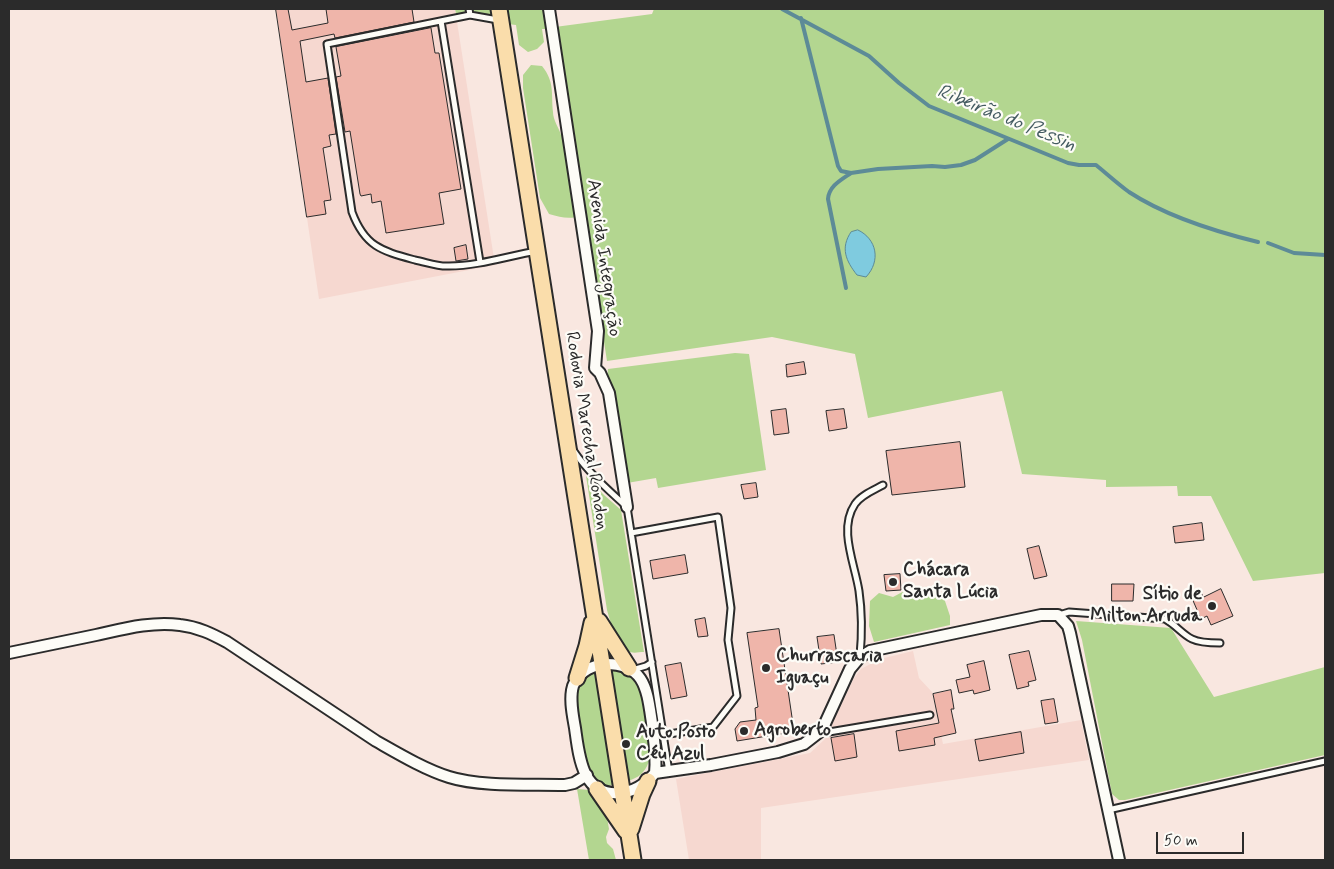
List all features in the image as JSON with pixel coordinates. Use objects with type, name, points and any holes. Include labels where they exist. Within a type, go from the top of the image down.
[{"type":"main road","name":"Rodovia Marechal Rondon","points":[[500,15],[633,860]]},
{"type":"main road","points":[[594,612],[603,630],[631,669]]},
{"type":"main road","points":[[577,678],[588,646],[594,612]]},
{"type":"main road","points":[[630,836],[636,810],[651,777]]},
{"type":"main road","points":[[597,789],[630,836]]},
{"type":"street","name":"Avenida Integração","points":[[549,9],[598,331],[595,368],[600,373],[609,393],[627,507]]},
{"type":"street","points":[[651,777],[656,751],[647,691],[640,677],[631,669],[617,664],[592,666],[577,678],[572,688],[572,709],[579,756],[587,775],[597,789],[614,794],[632,791],[651,777],[669,772],[778,752],[804,744],[822,730],[850,669],[860,657],[870,651],[1041,615],[1058,615],[1068,626],[1070,633],[1119,860]]},
{"type":"street","points":[[9,653],[155,624],[180,624],[195,627],[227,642],[376,741],[448,777],[467,781],[565,785],[574,783],[587,775]]},
{"type":"lane","points":[[469,9],[470,15]]},
{"type":"lane","points":[[500,15],[470,15],[327,44],[352,212],[358,226],[370,242],[388,253],[440,266],[480,262],[537,251]]},
{"type":"lane","points":[[441,22],[480,262]]},
{"type":"lane","points":[[566,438],[582,463],[627,507],[669,772]]},
{"type":"lane","points":[[860,657],[859,598],[847,529],[849,515],[855,504],[862,497],[884,485]]},
{"type":"lane","points":[[631,532],[718,518],[731,608],[728,640],[736,696],[713,728],[663,735]]},
{"type":"lane","points":[[1058,615],[1069,612],[1165,620],[1174,624],[1192,639],[1207,643],[1220,643]]},
{"type":"lane","points":[[631,669],[646,666],[652,662]]},
{"type":"lane","points":[[822,730],[829,732],[930,715]]},
{"type":"lane","points":[[1108,810],[1325,760]]},
{"type":"shaded area","points":[[276,9],[455,9],[495,265],[319,299]]},
{"type":"shaded area","points":[[913,651],[919,678],[932,692],[943,744],[1081,720],[1089,760],[761,808],[761,860],[689,860],[676,779],[810,753],[825,739],[854,678],[861,669],[880,659]]},
{"type":"green space","points":[[455,9],[543,9],[546,29],[542,29],[544,42],[537,49],[528,52],[519,45],[516,25],[457,18]]},
{"type":"green space","points":[[654,9],[1325,9],[1325,573],[1253,581],[1211,496],[1178,496],[1177,486],[1106,487],[1106,480],[1022,474],[1002,391],[868,418],[855,354],[772,337],[607,361],[584,214],[583,216],[570,218],[549,214],[540,198],[523,88],[523,75],[531,65],[542,66],[551,83],[555,121],[561,135],[571,136],[555,27],[652,14]]},
{"type":"green space","points":[[735,353],[749,354],[766,470],[658,488],[656,478],[627,483],[607,379],[608,369]]},
{"type":"green space","points":[[586,476],[621,510],[644,652],[628,651],[620,644],[614,633],[607,610]]},
{"type":"green space","points":[[908,589],[924,589],[930,595],[943,595],[950,616],[950,625],[874,642],[869,626],[870,601],[879,593],[893,597]]},
{"type":"green space","points":[[1076,621],[1171,628],[1214,697],[1325,667],[1325,755],[1119,800],[1112,794],[1082,640]]},
{"type":"green space","points":[[616,669],[634,681],[640,691],[644,702],[651,748],[650,758],[643,772],[632,780],[608,786],[600,784],[593,779],[585,763],[574,700],[581,681],[586,676],[596,672]]},
{"type":"green space","points":[[577,789],[590,790],[606,812],[609,829],[606,837],[607,843],[613,849],[616,860],[589,860]]},
{"type":"water","points":[[858,230],[869,239],[875,251],[874,264],[866,277],[857,275],[847,259],[845,249],[851,232]]},
{"type":"building","points":[[276,9],[288,9],[292,30],[328,23],[326,9],[412,9],[414,22],[335,38],[334,34],[300,41],[306,82],[328,78],[336,134],[329,135],[331,146],[323,148],[331,200],[324,201],[326,214],[307,217]]},
{"type":"building","points":[[431,28],[435,53],[439,53],[461,189],[439,193],[444,224],[386,233],[381,201],[372,203],[371,194],[361,196],[360,194],[350,131],[345,132],[336,77],[341,76],[336,47]]},
{"type":"building","points":[[466,245],[468,259],[456,261],[454,248]]},
{"type":"building","points":[[804,362],[806,374],[787,377],[786,365]]},
{"type":"building","points":[[786,409],[789,433],[774,435],[771,411]]},
{"type":"building","points":[[844,409],[847,428],[829,431],[826,411]]},
{"type":"building","points":[[960,442],[965,487],[892,495],[886,451]]},
{"type":"building","points":[[756,483],[758,497],[744,499],[741,485]]},
{"type":"building","points":[[1202,523],[1204,540],[1175,543],[1173,527]]},
{"type":"building","points":[[1039,546],[1047,576],[1034,579],[1027,549]]},
{"type":"building","points":[[685,555],[688,573],[653,579],[650,561]]},
{"type":"building","name":"Chácara Santa Lúcia","points":[[900,574],[901,590],[886,591],[884,575]]},
{"type":"building","points":[[1112,584],[1134,584],[1133,601],[1112,601]]},
{"type":"building","name":"Sítio de Milton Arruda","points":[[1221,589],[1233,616],[1211,625],[1207,616],[1201,619],[1191,596],[1201,592],[1203,597]]},
{"type":"building","points":[[705,618],[708,636],[698,637],[695,620]]},
{"type":"building","points":[[779,629],[793,724],[786,733],[737,741],[735,729],[740,722],[756,720],[755,708],[758,707],[747,633]]},
{"type":"building","points":[[834,635],[838,662],[821,664],[817,637]]},
{"type":"building","points":[[1029,651],[1036,680],[1028,682],[1029,686],[1017,689],[1009,655]]},
{"type":"building","points":[[984,661],[990,690],[974,694],[973,690],[959,693],[956,680],[970,677],[967,665]]},
{"type":"building","points":[[681,663],[687,696],[671,699],[665,666]]},
{"type":"building","points":[[951,690],[954,709],[951,709],[956,733],[934,738],[935,745],[899,751],[896,731],[939,723],[933,694]]},
{"type":"building","points":[[1054,699],[1058,722],[1045,724],[1041,701]]},
{"type":"building","points":[[1021,732],[1024,753],[979,761],[975,740]]},
{"type":"building","points":[[854,734],[857,757],[835,761],[831,738]]},
{"type":"waterway","name":"Ribeirão do Pessin","points":[[782,9],[869,56],[899,83],[929,106],[1068,163],[1096,165],[1129,192],[1158,208],[1208,228],[1258,242]]},
{"type":"waterway","points":[[801,18],[838,166],[841,171],[851,173],[878,169],[961,165],[975,160],[1008,139]]},
{"type":"waterway","points":[[846,288],[828,199],[833,187],[851,173]]},
{"type":"waterway","name":"Ribeirão do Pessin","points":[[1268,243],[1294,253],[1325,255]]},
{"type":"place","name":"Chácara Santa Lúcia","points":[[893,582]]},
{"type":"place","name":"Sítio de Milton Arruda","points":[[1212,606]]},
{"type":"place","name":"Churrascaria Iguaçu","points":[[766,668]]},
{"type":"place","name":"Agroberto","points":[[744,731]]},
{"type":"place","name":"Auto Posto Céu Azul","points":[[626,744]]}]
